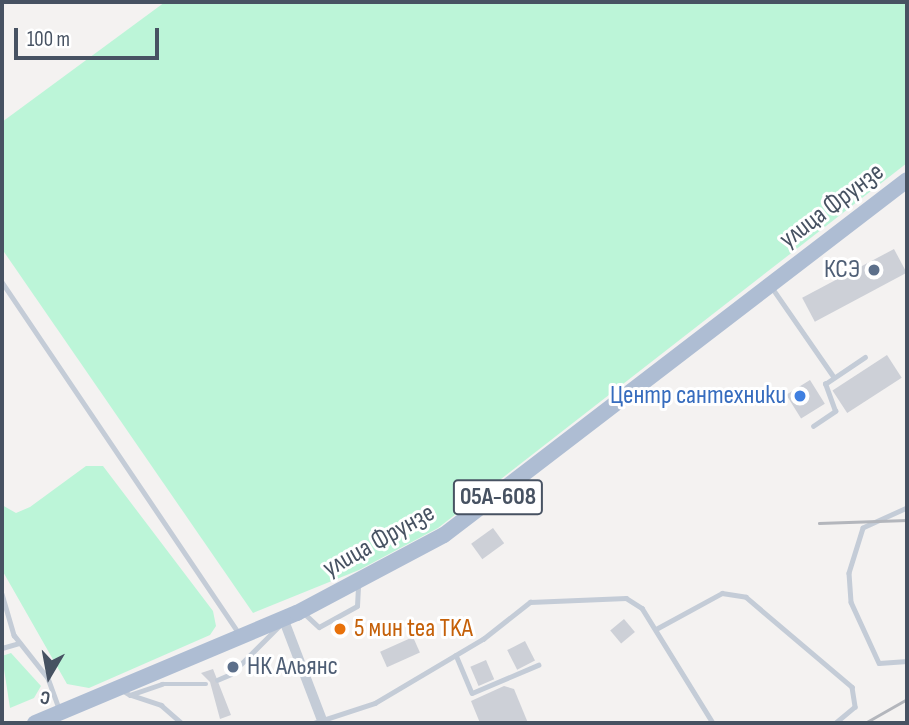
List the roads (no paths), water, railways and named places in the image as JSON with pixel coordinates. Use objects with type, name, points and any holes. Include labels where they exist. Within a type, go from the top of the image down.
[{"type":"main road","name":"улица Фрунзе","points":[[35,723],[125,691],[301,610],[358,582],[484,508],[769,284],[907,180]]},
{"type":"street","points":[[283,618],[319,722]]},
{"type":"lane","points":[[2,282],[241,636]]},
{"type":"lane","points":[[769,284],[834,377]]},
{"type":"lane","points":[[813,426],[835,411],[823,387],[866,357]]},
{"type":"lane","points":[[907,508],[863,528],[849,573],[851,602],[879,663],[907,661]]},
{"type":"lane","points":[[301,610],[319,627],[357,606],[358,582]]},
{"type":"lane","points":[[656,629],[722,593],[746,597],[852,687],[855,707],[836,723]]},
{"type":"lane","points":[[2,594],[19,643],[48,678],[61,713]]},
{"type":"lane","points":[[319,722],[350,715],[456,655],[530,602],[626,598],[656,629],[713,723]]},
{"type":"lane","points":[[217,680],[231,674],[283,618]]},
{"type":"lane","points":[[2,648],[19,643]]},
{"type":"lane","points":[[456,655],[472,693],[538,665]]},
{"type":"lane","points":[[125,691],[162,684],[206,684]]},
{"type":"lane","points":[[125,691],[161,705],[182,723]]},
{"type":"railway","points":[[819,523],[907,520]]},
{"type":"railway","points":[[865,723],[907,699]]},
{"type":"place","name":"КСЭ","points":[[874,270]]},
{"type":"place","name":"Центр сантехники","points":[[800,396]]},
{"type":"place","name":"5 мин tea TKA","points":[[340,629]]},
{"type":"place","name":"НК Альянс","points":[[233,667]]}]
